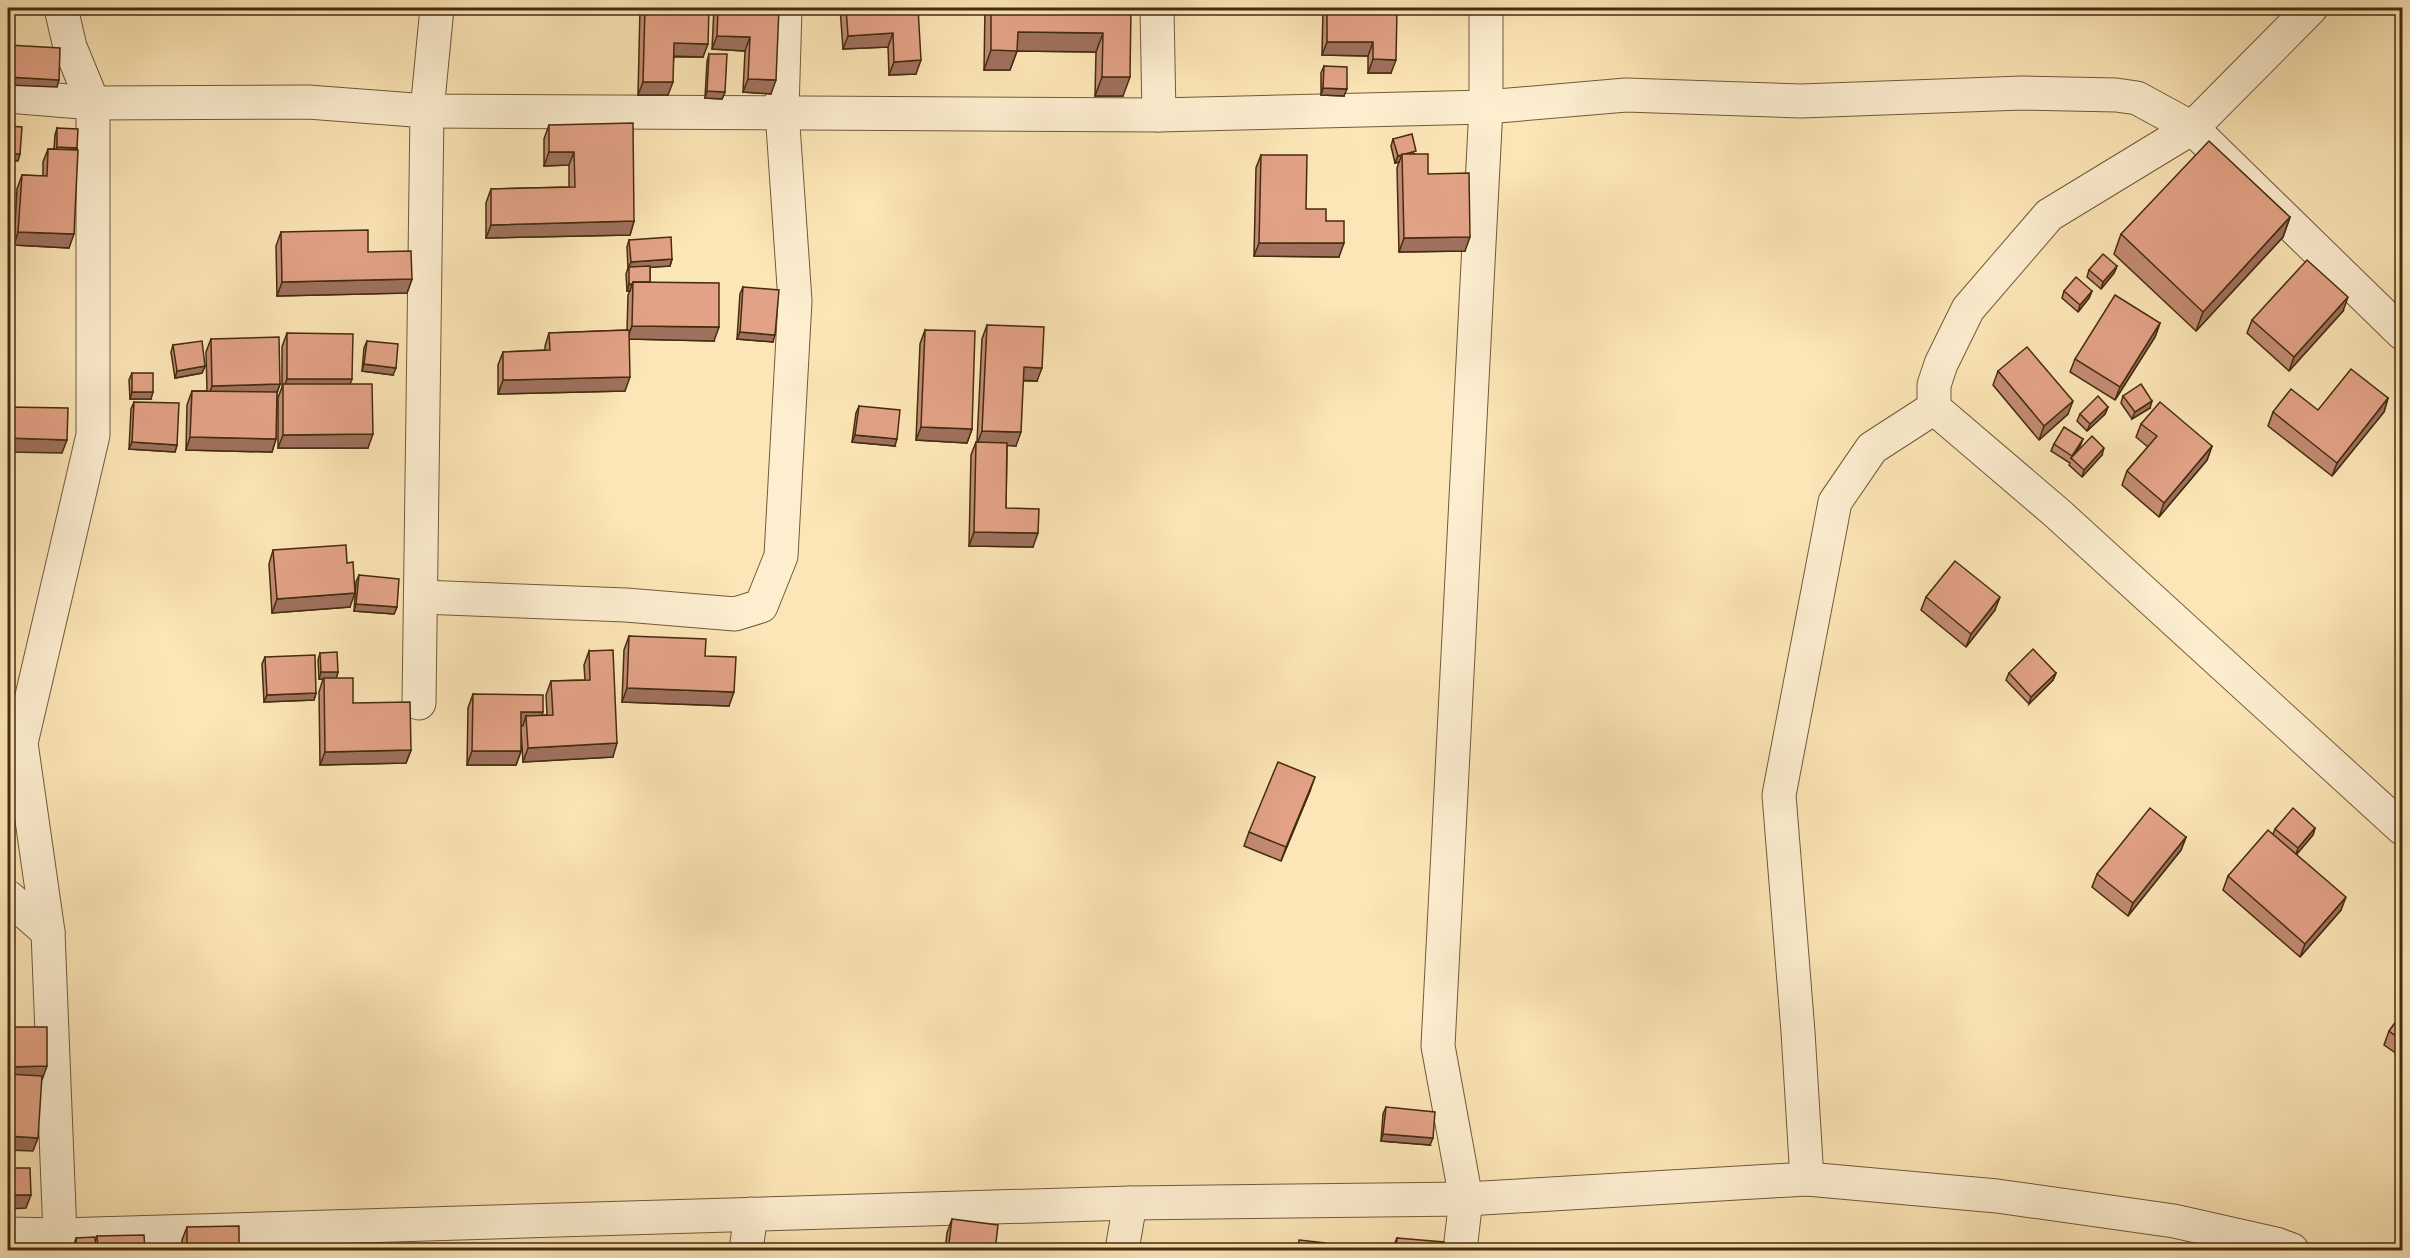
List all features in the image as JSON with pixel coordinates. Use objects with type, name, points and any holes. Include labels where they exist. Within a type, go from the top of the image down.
[{"type":"street","points":[[58,1243],[48,932],[21,743],[93,435],[93,103],[70,47],[61,8]]},
{"type":"street","points":[[419,703],[427,111],[436,8]]},
{"type":"street","points":[[421,597],[626,604],[735,614],[761,606],[781,556],[795,301],[782,111],[785,8]]},
{"type":"street","points":[[1157,8],[1159,115]]},
{"type":"street","points":[[1460,1251],[1466,1199],[1438,1046],[1486,107],[1486,8]]},
{"type":"street","points":[[2311,8],[2192,128],[2049,215],[1968,309],[1937,375],[1934,385],[1934,408],[2074,528],[2403,828]]},
{"type":"street","points":[[8,96],[93,103],[308,102],[427,111],[782,111],[1159,115],[1486,107],[1626,95],[1801,101],[2022,93],[2088,93],[2137,98],[2192,128],[2403,333]]},
{"type":"street","points":[[1807,1179],[1779,795],[1835,502],[1872,448],[1934,408]]},
{"type":"street","points":[[8,897],[48,932]]},
{"type":"street","points":[[8,1234],[58,1243],[751,1214],[1130,1203],[1466,1199],[1807,1179],[1997,1196],[2162,1219],[2276,1244],[2292,1251]]},
{"type":"street","points":[[1122,1251],[1130,1203]]},
{"type":"street","points":[[746,1251],[751,1214]]},
{"type":"building","points":[[645,8],[709,8],[708,44],[674,43],[673,82],[643,82]]},
{"type":"building","points":[[718,8],[779,8],[776,80],[748,79],[750,37],[717,36]]},
{"type":"building","points":[[846,8],[918,8],[921,60],[894,62],[893,33],[848,36]]},
{"type":"building","points":[[991,8],[1131,8],[1130,77],[1102,77],[1103,33],[1018,32],[1017,51],[991,50]]},
{"type":"building","points":[[1327,8],[1397,8],[1396,60],[1373,59],[1373,42],[1327,42]]},
{"type":"building","points":[[8,45],[60,48],[59,80],[8,77]]},
{"type":"building","points":[[709,54],[727,54],[725,92],[707,91]]},
{"type":"building","points":[[1324,66],[1347,67],[1347,89],[1323,88]]},
{"type":"building","points":[[633,123],[634,221],[491,225],[491,189],[575,187],[574,152],[549,152],[549,125]]},
{"type":"building","points":[[8,126],[22,127],[20,154],[8,154]]},
{"type":"building","points":[[57,128],[78,129],[77,148],[57,147]]},
{"type":"building","points":[[1412,134],[1416,151],[1398,156],[1393,139]]},
{"type":"building","points":[[2209,141],[2290,217],[2203,312],[2121,234]]},
{"type":"building","points":[[48,149],[78,150],[74,234],[18,232],[22,175],[47,176]]},
{"type":"building","points":[[1402,154],[1428,154],[1428,174],[1469,173],[1470,237],[1404,238]]},
{"type":"building","points":[[1261,155],[1307,155],[1306,209],[1326,209],[1326,221],[1344,221],[1344,243],[1259,243]]},
{"type":"building","points":[[8,179],[13,179],[11,231],[8,231]]},
{"type":"building","points":[[368,230],[368,252],[411,251],[412,279],[282,282],[281,232]]},
{"type":"building","points":[[671,237],[672,259],[631,262],[629,240]]},
{"type":"building","points":[[2103,254],[2117,266],[2103,282],[2089,270]]},
{"type":"building","points":[[2307,260],[2348,297],[2294,357],[2252,320]]},
{"type":"building","points":[[650,266],[650,282],[629,284],[629,267]]},
{"type":"building","points":[[2076,277],[2092,291],[2080,305],[2064,291]]},
{"type":"building","points":[[633,282],[719,283],[719,327],[632,326]]},
{"type":"building","points":[[743,287],[779,290],[775,335],[740,332]]},
{"type":"building","points":[[2115,295],[2160,323],[2120,387],[2075,359]]},
{"type":"building","points":[[987,325],[1044,327],[1042,368],[1024,367],[1021,432],[982,431]]},
{"type":"building","points":[[629,330],[630,377],[503,380],[503,352],[550,350],[549,333]]},
{"type":"building","points":[[925,330],[975,331],[972,429],[921,427]]},
{"type":"building","points":[[287,333],[353,334],[352,379],[287,379]]},
{"type":"building","points":[[279,337],[280,384],[212,386],[211,339]]},
{"type":"building","points":[[202,341],[205,366],[177,371],[173,345]]},
{"type":"building","points":[[367,341],[398,344],[396,368],[364,364]]},
{"type":"building","points":[[2027,347],[2073,401],[2044,426],[1998,371]]},
{"type":"building","points":[[2351,369],[2388,398],[2337,463],[2273,412],[2291,389],[2318,410]]},
{"type":"building","points":[[132,373],[153,373],[153,392],[132,392]]},
{"type":"building","points":[[283,384],[372,384],[373,434],[283,435]]},
{"type":"building","points":[[2141,384],[2152,401],[2135,412],[2123,396]]},
{"type":"building","points":[[192,391],[277,392],[276,439],[190,437]]},
{"type":"building","points":[[2098,396],[2108,407],[2090,424],[2080,414]]},
{"type":"building","points":[[134,402],[179,403],[177,445],[132,442]]},
{"type":"building","points":[[2160,402],[2212,446],[2164,503],[2127,471],[2157,436],[2141,424]]},
{"type":"building","points":[[859,406],[900,410],[897,439],[855,435]]},
{"type":"building","points":[[8,407],[68,408],[67,440],[8,438]]},
{"type":"building","points":[[2064,427],[2083,439],[2072,456],[2054,444]]},
{"type":"building","points":[[2092,436],[2104,448],[2084,470],[2071,458]]},
{"type":"building","points":[[976,442],[1007,443],[1006,508],[1039,509],[1038,533],[974,532]]},
{"type":"building","points":[[346,545],[347,563],[353,562],[355,593],[277,599],[273,550]]},
{"type":"building","points":[[1955,561],[2000,597],[1971,634],[1926,597]]},
{"type":"building","points":[[359,575],[399,579],[397,607],[356,604]]},
{"type":"building","points":[[629,636],[706,639],[705,656],[736,657],[734,692],[627,688]]},
{"type":"building","points":[[2033,649],[2056,673],[2031,697],[2009,673]]},
{"type":"building","points":[[613,650],[617,743],[528,748],[526,716],[553,715],[551,681],[590,680],[589,651]]},
{"type":"building","points":[[337,652],[338,672],[321,672],[320,653]]},
{"type":"building","points":[[315,655],[316,693],[267,695],[265,657]]},
{"type":"building","points":[[324,678],[353,678],[353,703],[410,702],[411,750],[325,752]]},
{"type":"building","points":[[473,694],[543,695],[543,712],[521,712],[521,751],[472,751]]},
{"type":"building","points":[[1278,762],[1315,777],[1286,847],[1249,832]]},
{"type":"building","points":[[2150,808],[2186,837],[2133,903],[2097,874]]},
{"type":"building","points":[[2293,808],[2315,828],[2298,848],[2275,829]]},
{"type":"building","points":[[2268,830],[2346,897],[2305,944],[2228,876]]},
{"type":"building","points":[[2403,1012],[2403,1041],[2389,1031]]},
{"type":"building","points":[[8,1027],[47,1027],[47,1066],[8,1067]]},
{"type":"building","points":[[8,1074],[42,1076],[38,1138],[8,1136]]},
{"type":"building","points":[[1386,1107],[1435,1112],[1433,1138],[1383,1134]]},
{"type":"building","points":[[8,1168],[30,1168],[31,1195],[8,1195]]},
{"type":"building","points":[[952,1219],[998,1225],[995,1251],[948,1251]]},
{"type":"building","points":[[239,1226],[239,1251],[187,1251],[187,1227]]},
{"type":"building","points":[[144,1235],[145,1251],[98,1251],[97,1236]]},
{"type":"building","points":[[95,1237],[96,1251],[77,1251],[76,1238]]},
{"type":"building","points":[[1397,1238],[1444,1242],[1443,1251],[1396,1251]]},
{"type":"building","points":[[1299,1240],[1325,1243],[1324,1251],[1298,1251]]}]
